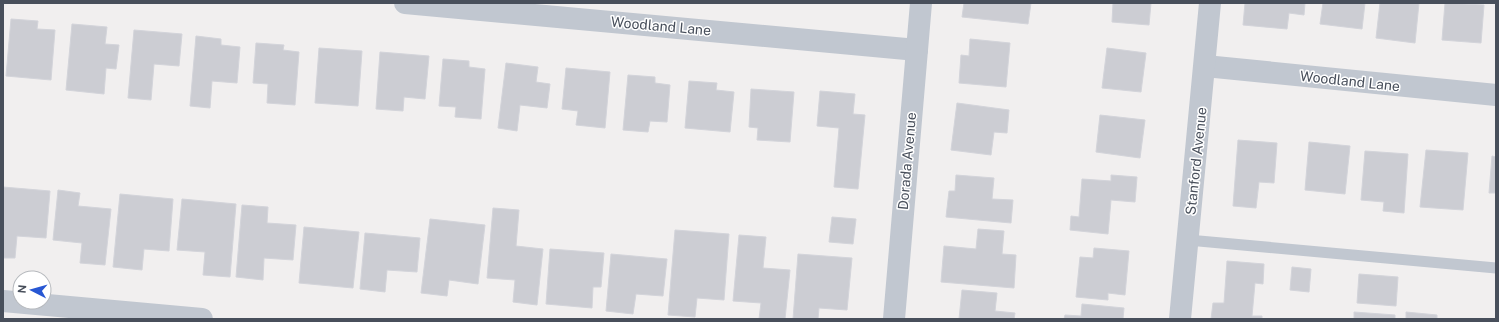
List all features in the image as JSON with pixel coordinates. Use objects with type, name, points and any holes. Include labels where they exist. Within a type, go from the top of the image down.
[{"type":"street","name":"Woodland Lane","points":[[405,3],[917,50]]},
{"type":"street","name":"Dorada Avenue","points":[[894,319],[921,3]]},
{"type":"street","name":"Stanford Avenue","points":[[1180,319],[1210,3]]},
{"type":"street","name":"Woodland Lane","points":[[1205,66],[1496,95]]},
{"type":"street","points":[[3,300],[202,319]]},
{"type":"lane","points":[[1188,240],[1496,268]]},
{"type":"building","points":[[964,3],[1031,3],[1028,24],[962,17]]},
{"type":"building","points":[[1113,3],[1151,3],[1149,25],[1112,22]]},
{"type":"building","points":[[1245,3],[1305,3],[1304,15],[1289,13],[1287,29],[1243,25]]},
{"type":"building","points":[[1323,3],[1365,3],[1362,29],[1320,24]]},
{"type":"building","points":[[1380,3],[1419,3],[1415,43],[1376,38]]},
{"type":"building","points":[[1445,3],[1484,5],[1481,43],[1442,40]]},
{"type":"building","points":[[11,19],[38,21],[37,29],[55,30],[51,80],[6,76]]},
{"type":"building","points":[[72,24],[107,27],[105,44],[119,45],[116,69],[106,68],[104,94],[66,90]]},
{"type":"building","points":[[134,30],[182,34],[179,66],[154,64],[151,100],[128,98]]},
{"type":"building","points":[[196,36],[221,39],[221,45],[240,47],[237,83],[212,81],[210,108],[190,106]]},
{"type":"building","points":[[970,39],[1010,43],[1006,87],[959,83],[961,55],[969,56]]},
{"type":"building","points":[[256,43],[284,45],[283,50],[299,52],[295,105],[267,103],[268,84],[253,83]]},
{"type":"building","points":[[319,48],[362,51],[358,106],[315,103]]},
{"type":"building","points":[[1107,48],[1146,53],[1141,92],[1102,88]]},
{"type":"building","points":[[380,52],[429,56],[425,99],[404,97],[403,111],[376,109]]},
{"type":"building","points":[[443,59],[469,61],[469,67],[485,69],[481,119],[455,117],[456,107],[439,106]]},
{"type":"building","points":[[506,63],[538,67],[536,82],[550,84],[547,108],[520,105],[517,131],[498,128]]},
{"type":"building","points":[[566,68],[610,72],[605,128],[576,125],[578,111],[562,109]]},
{"type":"building","points":[[628,75],[655,77],[655,83],[670,85],[667,122],[650,121],[648,132],[623,130]]},
{"type":"building","points":[[689,81],[717,83],[716,90],[734,92],[730,132],[685,128]]},
{"type":"building","points":[[751,89],[794,92],[790,142],[757,140],[758,128],[749,127]]},
{"type":"building","points":[[820,91],[855,94],[853,114],[865,115],[858,189],[834,187],[839,128],[817,126]]},
{"type":"building","points":[[957,103],[1009,110],[1007,133],[994,132],[991,155],[951,150]]},
{"type":"building","points":[[1100,115],[1145,120],[1140,158],[1096,152]]},
{"type":"building","points":[[1238,140],[1277,143],[1274,183],[1259,182],[1256,208],[1233,206]]},
{"type":"building","points":[[1309,142],[1350,146],[1345,194],[1305,190]]},
{"type":"building","points":[[1426,150],[1468,153],[1463,210],[1420,207]]},
{"type":"building","points":[[1365,151],[1408,154],[1404,213],[1383,211],[1384,202],[1361,200]]},
{"type":"building","points":[[1492,156],[1496,157],[1496,193],[1489,193]]},
{"type":"building","points":[[956,175],[994,178],[992,199],[1013,200],[1011,223],[946,217],[949,191],[955,191]]},
{"type":"building","points":[[1111,175],[1137,177],[1135,202],[1111,200],[1108,234],[1070,230],[1071,216],[1079,217],[1082,179],[1111,181]]},
{"type":"building","points":[[3,187],[50,191],[46,238],[17,236],[15,258],[3,258]]},
{"type":"building","points":[[58,190],[80,193],[78,206],[111,209],[105,265],[80,263],[82,243],[53,240]]},
{"type":"building","points":[[120,194],[173,199],[169,251],[144,249],[142,270],[113,267]]},
{"type":"building","points":[[182,199],[236,204],[230,277],[203,275],[205,252],[177,250]]},
{"type":"building","points":[[242,205],[268,207],[267,223],[296,225],[293,260],[264,258],[263,280],[236,277]]},
{"type":"building","points":[[493,208],[519,210],[516,246],[543,249],[537,305],[513,302],[515,280],[487,278]]},
{"type":"building","points":[[832,217],[856,219],[853,244],[829,242]]},
{"type":"building","points":[[430,219],[485,225],[478,284],[449,280],[447,296],[421,293]]},
{"type":"building","points":[[304,227],[359,232],[353,288],[299,283]]},
{"type":"building","points":[[978,229],[1004,231],[1002,254],[1016,255],[1014,288],[941,282],[944,246],[976,249]]},
{"type":"building","points":[[675,230],[729,234],[724,300],[697,298],[695,317],[668,315]]},
{"type":"building","points":[[365,233],[420,238],[417,272],[387,270],[385,292],[360,289]]},
{"type":"building","points":[[739,235],[766,237],[763,268],[790,270],[785,319],[759,319],[761,303],[733,301]]},
{"type":"building","points":[[1094,248],[1129,251],[1125,295],[1108,293],[1108,300],[1076,297],[1080,257],[1093,258]]},
{"type":"building","points":[[550,249],[604,253],[601,287],[593,287],[592,308],[546,304]]},
{"type":"building","points":[[611,254],[667,259],[663,296],[636,294],[633,314],[606,311]]},
{"type":"building","points":[[798,254],[852,258],[847,310],[819,308],[818,319],[793,319]]},
{"type":"building","points":[[1227,261],[1264,264],[1263,284],[1255,283],[1252,316],[1262,316],[1262,319],[1211,319],[1213,303],[1224,303]]},
{"type":"building","points":[[1292,267],[1311,269],[1309,292],[1290,290]]},
{"type":"building","points":[[1359,274],[1398,277],[1396,306],[1357,303]]},
{"type":"building","points":[[962,290],[997,293],[995,311],[1015,313],[1014,319],[959,319]]},
{"type":"building","points":[[1082,304],[1124,308],[1123,319],[1064,319],[1065,315],[1081,316]]},
{"type":"building","points":[[1354,312],[1395,315],[1395,319],[1354,319]]},
{"type":"building","points":[[1406,312],[1437,315],[1437,319],[1406,319]]}]
